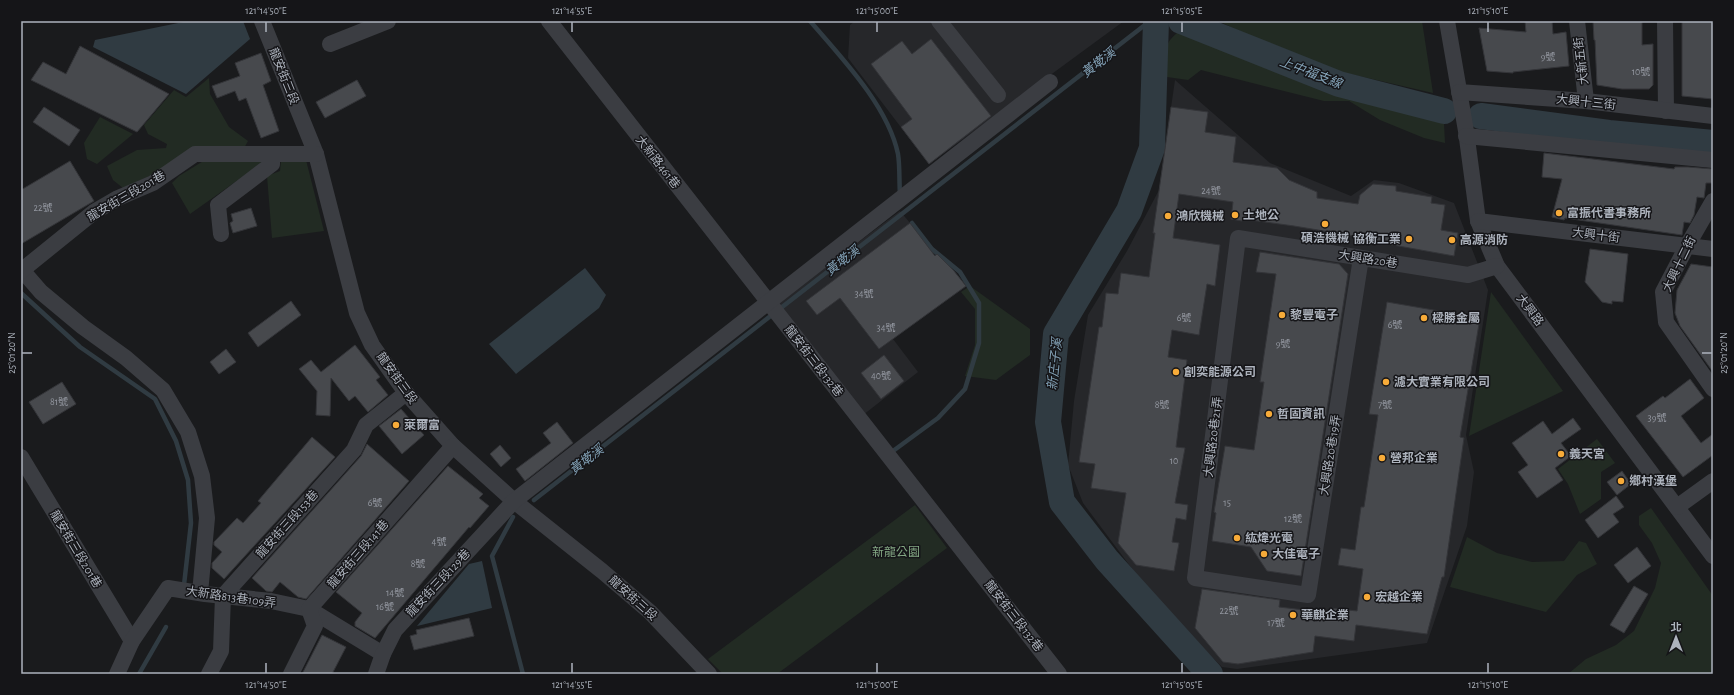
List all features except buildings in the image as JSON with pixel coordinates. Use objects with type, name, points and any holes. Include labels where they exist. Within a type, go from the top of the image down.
[{"type":"street","name":"龍安街三段","points":[[262,21],[316,154],[357,313],[372,345],[406,393],[453,446],[514,501],[602,571],[650,612],[709,674]]},
{"type":"street","points":[[330,44],[388,21]]},
{"type":"street","name":"大新路461巷","points":[[549,21],[767,302]]},
{"type":"street","points":[[939,21],[998,95]]},
{"type":"street","name":"大興路","points":[[1447,21],[1478,221],[1497,266],[1713,556]]},
{"type":"street","name":"大新五街","points":[[1576,21],[1586,101]]},
{"type":"street","points":[[1665,21],[1666,111]]},
{"type":"street","points":[[514,501],[1050,82]]},
{"type":"street","name":"大興十三街","points":[[1459,92],[1586,101],[1713,116]]},
{"type":"street","points":[[1466,136],[1713,160]]},
{"type":"street","name":"龍安街三段201巷","points":[[21,270],[94,212],[118,198],[153,182],[195,154],[316,154]]},
{"type":"street","points":[[221,234],[218,205],[272,164],[272,155]]},
{"type":"street","name":"大興十二街","points":[[1713,202],[1686,246],[1662,292],[1666,322],[1713,389]]},
{"type":"street","name":"大興十街","points":[[1478,221],[1713,250]]},
{"type":"street","name":"大興路20巷","points":[[1238,238],[1468,275],[1497,266]]},
{"type":"street","name":"大興路20巷21弄","points":[[1238,238],[1195,578],[1251,586]]},
{"type":"street","name":"大興路20巷19弄","points":[[1251,586],[1308,595],[1361,258]]},
{"type":"street","points":[[21,270],[41,292],[83,327],[126,358],[163,390],[188,432],[202,476],[207,518],[200,593]]},
{"type":"street","name":"龍安街三段132巷","points":[[767,302],[1059,674]]},
{"type":"street","name":"龍安街三段153巷","points":[[223,596],[354,450],[366,425],[406,393]]},
{"type":"street","name":"龍安街三段141巷","points":[[309,609],[453,446]]},
{"type":"street","name":"龍安街三段201巷","points":[[21,457],[132,641]]},
{"type":"street","points":[[1677,507],[1713,481]]},
{"type":"street","name":"龍安街三段129巷","points":[[376,674],[382,654],[395,630],[514,501]]},
{"type":"street","name":"大新路813巷109弄","points":[[117,674],[132,641],[168,588],[271,601],[309,609],[382,654]]},
{"type":"street","points":[[209,674],[221,651],[223,596]]},
{"type":"street","points":[[291,674],[315,626],[309,609]]},
{"type":"shaded area","points":[[188,21],[243,21],[250,39],[186,94],[93,47],[95,40]]},
{"type":"shaded area","points":[[855,21],[1124,21],[929,164],[848,58],[850,25]]},
{"type":"shaded area","points":[[1175,80],[1270,163],[1351,196],[1374,180],[1399,183],[1454,203],[1488,290],[1466,435],[1474,472],[1467,526],[1427,643],[1237,669],[1222,667],[1190,635],[1136,574],[1083,503],[1068,465],[1074,401],[1088,315],[1127,251],[1159,190]]},
{"type":"shaded area","points":[[900,211],[910,223],[806,301],[817,315],[840,298],[879,349],[893,339],[918,372],[863,415],[777,303]]},
{"type":"shaded area","points":[[585,268],[606,295],[599,308],[516,374],[489,344]]},
{"type":"shaded area","points":[[482,561],[492,608],[417,626],[469,564]]},
{"type":"green space","points":[[1219,21],[1422,21],[1433,93],[1324,68],[1244,34]]},
{"type":"green space","points":[[1184,28],[1283,70],[1317,82],[1397,105],[1429,116],[1444,123],[1445,143],[1424,138],[1380,120],[1349,101],[1324,101],[1201,70],[1188,80],[1167,77],[1165,55],[1168,43]]},
{"type":"green space","points":[[209,78],[210,94],[229,127],[248,141],[243,150],[212,148],[123,188],[113,180],[107,166],[137,150],[166,148],[167,144],[148,134],[144,125],[174,90],[186,97]]},
{"type":"green space","points":[[100,117],[133,134],[97,164],[87,159],[84,143]]},
{"type":"green space","points":[[205,160],[257,160],[262,163],[190,214],[172,183],[179,176]]},
{"type":"green space","points":[[306,160],[324,231],[272,238],[267,176],[280,171],[281,161]]},
{"type":"green space","points":[[970,286],[1030,329],[1030,355],[996,380],[965,376],[975,345],[975,309],[961,292]]},
{"type":"green space","points":[[1491,292],[1563,391],[1469,436]]},
{"type":"green space","points":[[1597,439],[1615,463],[1601,472],[1601,499],[1580,514],[1568,484],[1558,469]]},
{"type":"green space","name":"新龍公園","points":[[915,505],[947,548],[777,674],[723,674],[708,659]]},
{"type":"green space","points":[[1651,508],[1713,596],[1713,674],[1568,674],[1586,659],[1616,645],[1634,631],[1655,588],[1661,563],[1652,543],[1639,525],[1639,516]]},
{"type":"green space","points":[[1467,537],[1497,553],[1532,562],[1564,561],[1579,541],[1586,543],[1597,564],[1577,575],[1546,612],[1450,587]]},
{"type":"waterway","points":[[810,21],[862,83],[884,118],[893,136],[898,154],[900,194]]},
{"type":"waterway","name":"黃墘溪","points":[[534,500],[1150,21]]},
{"type":"waterway","name":"新庄子溪","points":[[1156,21],[1152,148],[1129,211],[1056,334],[1048,422],[1062,502],[1107,560],[1210,674]]},
{"type":"waterway","name":"上中福支線","points":[[1181,21],[1339,84],[1444,111]]},
{"type":"waterway","points":[[1481,116],[1609,133],[1713,143]]},
{"type":"waterway","points":[[893,451],[938,418],[965,389],[979,343],[979,303],[960,272],[932,249],[912,223]]},
{"type":"waterway","points":[[21,293],[80,347],[155,399],[176,441],[188,480],[191,523],[184,585]]},
{"type":"waterway","name":"黃墘溪","points":[[513,517],[492,556],[523,674]]},
{"type":"waterway","points":[[139,674],[166,627]]},
{"type":"place","name":"富振代書事務所","points":[[1559,213]]},
{"type":"place","name":"土地公","points":[[1235,215]]},
{"type":"place","name":"鴻欣機械","points":[[1168,216]]},
{"type":"place","name":"碩浩機械","points":[[1325,224]]},
{"type":"place","name":"協衡工業","points":[[1409,239]]},
{"type":"place","name":"高源消防","points":[[1452,240]]},
{"type":"place","name":"黎豐電子","points":[[1282,315]]},
{"type":"place","name":"樑勝金屬","points":[[1424,318]]},
{"type":"place","name":"創奕能源公司","points":[[1176,372]]},
{"type":"place","name":"濾大實業有限公司","points":[[1386,382]]},
{"type":"place","name":"哲固資訊","points":[[1269,414]]},
{"type":"place","name":"萊爾富","points":[[396,425]]},
{"type":"place","name":"義天宮","points":[[1561,454]]},
{"type":"place","name":"營邦企業","points":[[1382,458]]},
{"type":"place","name":"鄉村漢堡","points":[[1621,481]]},
{"type":"place","name":"紘煒光電","points":[[1237,538]]},
{"type":"place","name":"大佳電子","points":[[1264,554]]},
{"type":"place","name":"宏越企業","points":[[1367,597]]},
{"type":"place","name":"華麒企業","points":[[1293,615]]}]
